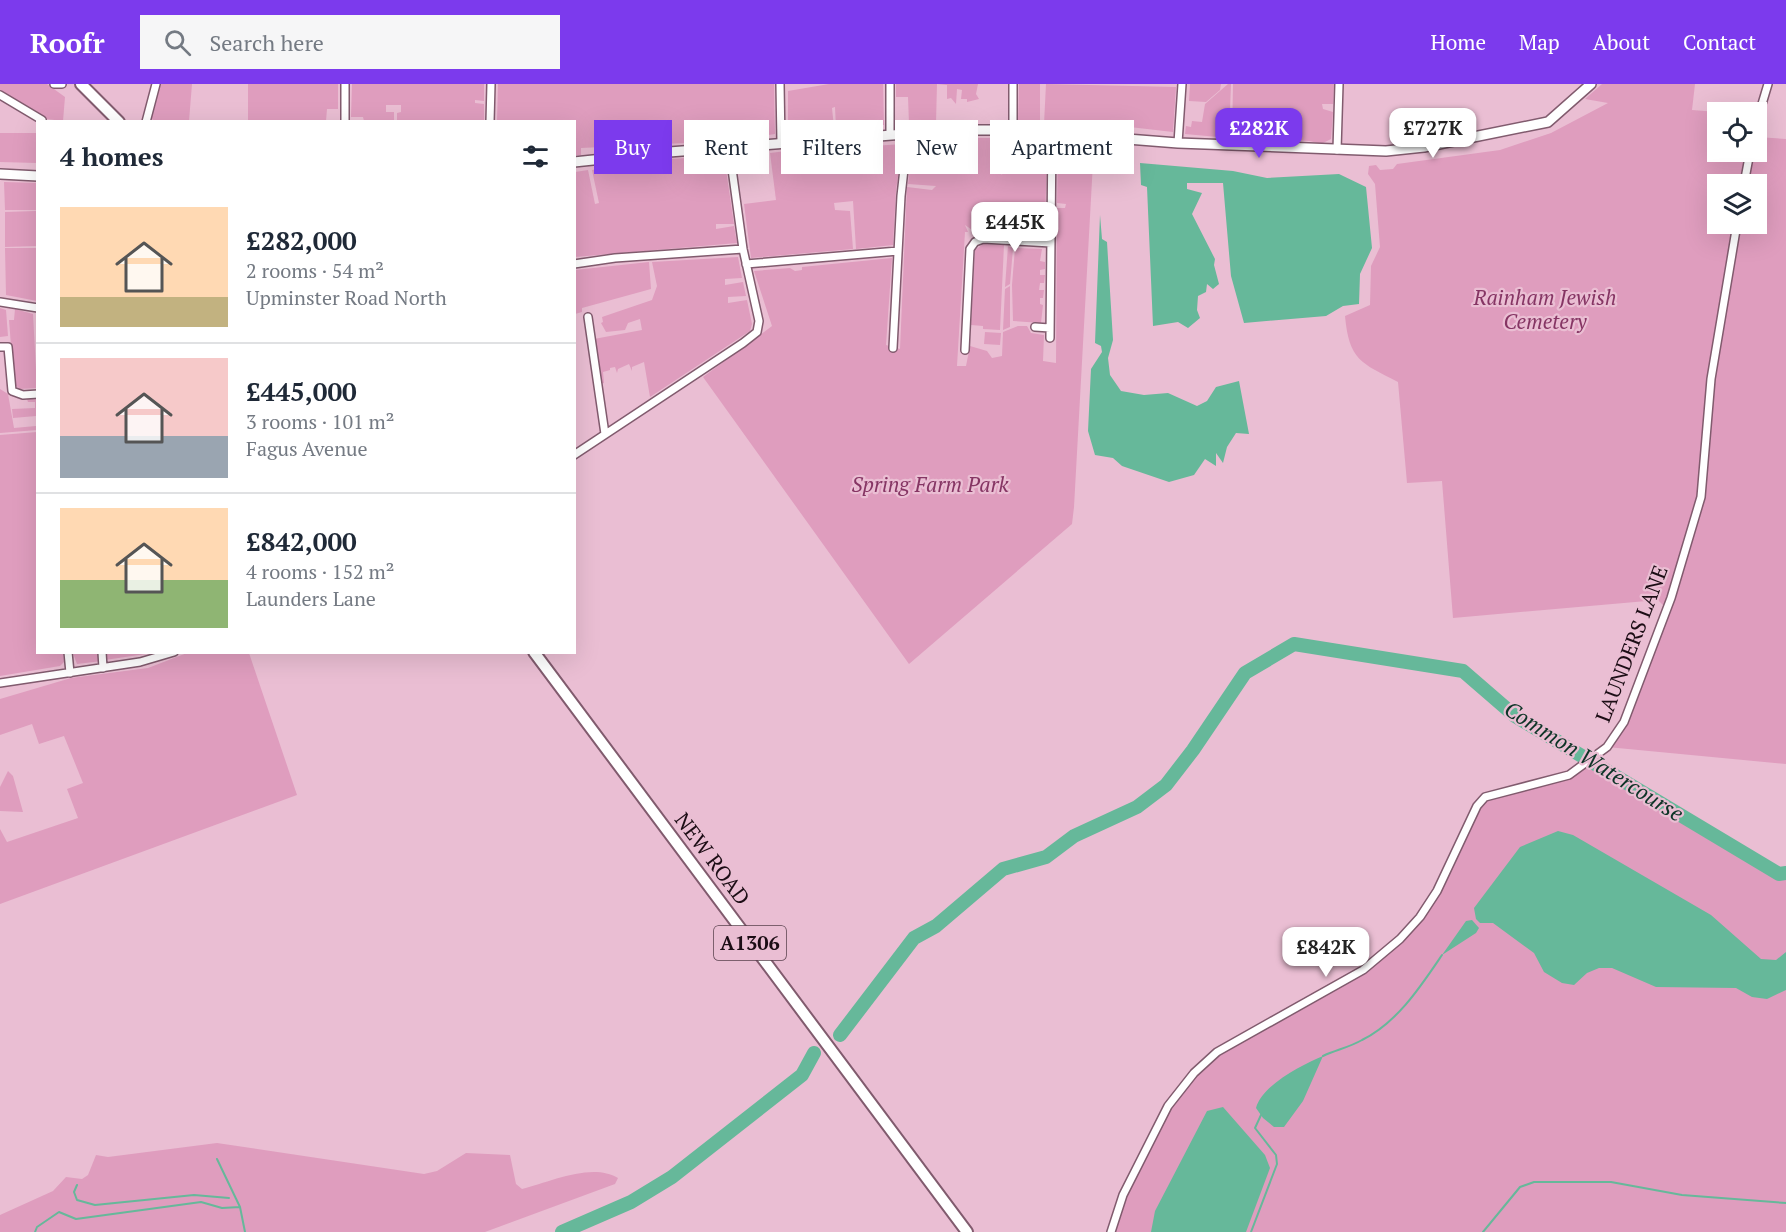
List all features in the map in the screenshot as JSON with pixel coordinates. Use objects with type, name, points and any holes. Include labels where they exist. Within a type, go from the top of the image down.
[{"type":"main road","points":[[81,84],[117,120]]},
{"type":"main road","name":"NEW ROAD","points":[[535,654],[967,1232]]},
{"type":"street","points":[[54,84],[62,84]]},
{"type":"street","points":[[147,120],[156,84]]},
{"type":"street","points":[[345,84],[345,120]]},
{"type":"street","points":[[490,120],[491,84]]},
{"type":"street","points":[[769,144],[781,143],[780,84]]},
{"type":"street","points":[[890,84],[890,135]]},
{"type":"street","points":[[1013,84],[1013,120]]},
{"type":"street","points":[[1178,143],[1182,84]]},
{"type":"street","points":[[1337,150],[1339,84]]},
{"type":"street","points":[[1134,140],[1337,150],[1386,151],[1424,147],[1548,122],[1591,84]]},
{"type":"street","points":[[1763,102],[1768,84]]},
{"type":"street","points":[[0,95],[42,120]]},
{"type":"street","points":[[883,136],[895,134]]},
{"type":"street","points":[[576,162],[684,151]]},
{"type":"street","points":[[0,174],[36,176]]},
{"type":"street","points":[[576,453],[754,335],[759,321],[743,249],[733,174]]},
{"type":"street","points":[[893,348],[905,174]]},
{"type":"street","points":[[1050,338],[1052,174]]},
{"type":"street","name":"LAUNDERS LANE","points":[[1111,1232],[1123,1196],[1168,1106],[1194,1072],[1217,1052],[1363,970],[1400,939],[1420,917],[1437,891],[1477,806],[1485,797],[1498,792],[1550,782],[1583,767],[1607,747],[1624,722],[1671,598],[1701,497],[1711,379],[1735,234]]},
{"type":"street","points":[[965,350],[970,249],[975,242],[983,239],[1051,243]]},
{"type":"street","points":[[576,264],[615,258],[743,249]]},
{"type":"street","points":[[746,264],[898,251]]},
{"type":"street","points":[[0,302],[36,308]]},
{"type":"street","points":[[588,316],[605,434]]},
{"type":"street","points":[[1035,327],[1050,328]]},
{"type":"street","points":[[0,347],[8,347],[12,391],[36,394]]},
{"type":"street","points":[[68,654],[70,673]]},
{"type":"street","points":[[102,654],[104,668]]},
{"type":"street","points":[[0,683],[140,662],[167,654]]},
{"type":"green space","points":[[0,84],[47,84],[65,97],[63,120],[46,119],[0,90]]},
{"type":"green space","points":[[159,84],[192,84],[189,120],[149,118]]},
{"type":"green space","points":[[248,84],[338,84],[338,109],[327,109],[326,120],[248,120]]},
{"type":"green space","points":[[352,84],[484,84],[484,101],[475,100],[475,103],[484,104],[484,120],[397,120],[397,113],[401,112],[401,105],[386,105],[386,112],[394,112],[394,120],[364,120],[363,117],[351,117]]},
{"type":"green space","points":[[498,84],[774,84],[775,134],[769,135],[769,120],[684,120],[684,143],[672,144],[672,120],[594,120],[594,147],[581,148],[581,155],[576,155],[576,120],[497,120]]},
{"type":"green space","points":[[829,84],[883,84],[884,125],[883,120],[836,120],[835,107],[832,108],[833,120],[788,120],[788,91]]},
{"type":"green space","points":[[896,84],[937,84],[936,120],[909,120],[908,97],[896,97]]},
{"type":"green space","points":[[937,84],[978,84],[976,94],[979,99],[967,102],[967,99],[961,99],[962,90],[957,89],[956,104],[951,98],[947,99],[947,85]]},
{"type":"green space","points":[[1019,84],[1040,84],[1040,120],[1018,120]]},
{"type":"green space","points":[[1046,84],[1176,87],[1173,132],[1134,128],[1134,120],[1044,120]]},
{"type":"green space","points":[[1190,84],[1221,84],[1220,90],[1206,102],[1189,101]]},
{"type":"green space","points":[[1228,84],[1231,84],[1229,138],[1185,134],[1186,126],[1191,127],[1192,121],[1202,122],[1205,104]]},
{"type":"green space","points":[[1233,84],[1334,84],[1333,104],[1322,104],[1323,109],[1333,112],[1331,139],[1321,144],[1310,141],[1232,138]]},
{"type":"green space","name":"Rainham Jewish Cemetery","points":[[1602,84],[1695,84],[1692,110],[1707,111],[1707,162],[1767,162],[1767,138],[1786,139],[1786,764],[1607,747],[1624,722],[1667,609],[1658,600],[1453,618],[1442,481],[1407,483],[1398,382],[1375,370],[1359,358],[1347,331],[1345,316],[1370,305],[1371,266],[1380,247],[1375,184],[1368,174],[1369,166],[1376,165],[1380,170],[1393,169],[1397,164],[1500,150],[1551,133],[1608,103],[1585,99]]},
{"type":"green space","points":[[0,133],[36,133],[36,163],[0,162]]},
{"type":"green space","name":"Spring Farm Park","points":[[978,138],[990,138],[990,174],[1046,174],[1045,229],[1038,236],[975,232],[965,225],[968,232],[965,232],[957,366],[966,366],[970,346],[987,351],[992,358],[1002,356],[1003,332],[1018,326],[1027,326],[1031,333],[1044,335],[1043,361],[1056,363],[1057,208],[1065,208],[1066,204],[1057,203],[1058,174],[1092,174],[1072,524],[909,664],[703,377],[772,326],[754,271],[790,268],[795,271],[802,270],[802,267],[892,258],[886,345],[900,349],[907,187],[932,190],[936,186],[908,184],[909,174],[978,174]]},
{"type":"green space","points":[[883,145],[895,145],[895,174],[898,174],[893,245],[856,249],[853,201],[834,203],[835,210],[850,211],[853,249],[751,258],[744,204],[776,200],[770,153],[781,152],[781,174],[883,174]]},
{"type":"green space","points":[[684,158],[684,174],[727,174],[734,224],[716,224],[716,229],[734,226],[737,243],[576,257],[576,172],[588,170],[595,204],[599,203],[592,170],[594,170],[594,174],[672,174],[672,159]]},
{"type":"green space","points":[[4,182],[36,183],[36,210],[5,210]]},
{"type":"green space","points":[[36,211],[36,246],[5,247],[5,212]]},
{"type":"green space","points":[[983,244],[1004,245],[1000,330],[983,329],[983,326],[971,325],[975,250]]},
{"type":"green space","points":[[1008,246],[1013,248],[1010,284],[1005,287]]},
{"type":"green space","points":[[5,248],[36,248],[36,301],[6,295]]},
{"type":"green space","points":[[1015,248],[1042,249],[1040,261],[1045,262],[1045,269],[1040,270],[1040,275],[1045,275],[1044,283],[1040,283],[1039,290],[1044,290],[1043,298],[1040,298],[1040,304],[1043,305],[1041,323],[1013,321],[1012,285]]},
{"type":"green space","points":[[738,257],[742,278],[725,279],[725,285],[743,282],[746,296],[728,297],[728,303],[747,300],[752,324],[750,331],[650,397],[644,362],[632,367],[632,371],[629,364],[618,369],[617,373],[615,367],[610,368],[603,372],[604,383],[601,384],[594,339],[642,330],[640,319],[628,323],[625,330],[606,332],[601,323],[603,322],[602,317],[652,300],[657,286],[652,262]]},
{"type":"green space","points":[[649,262],[651,289],[582,308],[582,312],[576,314],[576,270]]},
{"type":"green space","points":[[1010,286],[1010,327],[1003,330],[1005,289]]},
{"type":"green space","points":[[0,308],[6,310],[8,336],[0,337]]},
{"type":"green space","points":[[15,309],[33,314],[36,388],[20,389],[14,384],[9,320],[14,320]]},
{"type":"green space","points":[[985,332],[1001,333],[1000,345],[984,344]]},
{"type":"green space","points":[[0,389],[8,394],[14,428],[36,426],[36,430],[0,433]]},
{"type":"green space","points":[[27,399],[36,399],[36,416],[13,418],[12,409],[35,408],[35,402],[28,402]]},
{"type":"green space","points":[[36,432],[36,654],[63,654],[64,662],[60,666],[0,676],[0,435]]},
{"type":"green space","points":[[73,654],[101,654],[102,661],[77,664]]},
{"type":"green space","points":[[105,654],[145,654],[105,660]]},
{"type":"green space","points":[[184,654],[249,654],[297,795],[0,904],[0,829],[7,842],[78,818],[67,789],[83,783],[64,736],[39,744],[32,724],[0,735],[0,699],[71,678],[148,668]]},
{"type":"green space","points":[[1587,767],[1778,874],[1786,873],[1786,1232],[1111,1232],[1114,1218],[1168,1106],[1217,1052],[1337,986],[1400,939],[1437,891],[1477,806],[1498,792],[1519,792]]},
{"type":"green space","points":[[8,771],[13,776],[23,812],[0,811],[0,787]]},
{"type":"green space","points":[[217,1143],[424,1174],[437,1171],[466,1153],[510,1155],[516,1184],[522,1189],[584,1173],[596,1172],[618,1178],[615,1184],[485,1232],[0,1232],[0,1215],[53,1191],[66,1177],[82,1179],[88,1175],[96,1155],[108,1157]]},
{"type":"shaded area","points":[[1140,163],[1233,171],[1267,178],[1339,174],[1366,187],[1372,248],[1360,274],[1359,304],[1343,306],[1326,316],[1244,323],[1231,276],[1223,183],[1187,183],[1187,189],[1202,193],[1192,214],[1215,259],[1214,265],[1219,284],[1213,289],[1207,284],[1206,292],[1198,296],[1197,310],[1200,318],[1188,328],[1178,322],[1153,326],[1147,187],[1141,185]]},
{"type":"shaded area","points":[[1100,215],[1102,239],[1107,242],[1113,340],[1108,358],[1110,375],[1121,391],[1144,395],[1168,393],[1197,406],[1207,401],[1216,387],[1239,381],[1249,434],[1236,433],[1227,447],[1223,463],[1216,453],[1216,466],[1205,459],[1194,475],[1169,482],[1122,466],[1113,458],[1095,455],[1088,431],[1091,369],[1102,352],[1101,346],[1095,343]]},
{"type":"shaded area","points":[[1558,831],[1573,835],[1711,915],[1761,959],[1776,960],[1786,952],[1786,990],[1767,999],[1752,997],[1736,988],[1656,987],[1612,968],[1599,968],[1587,973],[1574,985],[1562,983],[1544,972],[1534,953],[1493,923],[1480,923],[1476,919],[1474,908],[1520,847]]},
{"type":"shaded area","points":[[1472,920],[1479,928],[1476,933],[1442,955],[1466,921]]},
{"type":"shaded area","points":[[1323,1056],[1303,1101],[1284,1127],[1274,1127],[1263,1118],[1256,1108],[1266,1091],[1294,1070]]},
{"type":"shaded area","points":[[1223,1107],[1265,1155],[1270,1168],[1246,1232],[1151,1232],[1155,1211],[1207,1111]]},
{"type":"waterway","name":"Common Watercourse","points":[[840,1035],[914,938],[936,926],[1003,869],[1046,857],[1074,836],[1137,807],[1166,785],[1193,750],[1245,673],[1294,644],[1463,671],[1515,716],[1779,874],[1786,873]]},
{"type":"waterway","points":[[1323,1056],[1375,1033],[1386,1024],[1407,1003],[1442,955]]},
{"type":"waterway","name":"Common Watercourse","points":[[562,1232],[631,1202],[672,1177],[802,1075],[814,1053]]},
{"type":"waterway","points":[[1251,1232],[1277,1164],[1276,1155],[1255,1128],[1261,1115]]},
{"type":"waterway","points":[[217,1159],[240,1207],[245,1232]]},
{"type":"waterway","points":[[1483,1232],[1520,1187],[1534,1182],[1611,1182],[1682,1195],[1786,1203]]},
{"type":"waterway","points":[[77,1185],[74,1192],[77,1200],[95,1205],[194,1195],[229,1198]]},
{"type":"waterway","points":[[35,1232],[37,1227],[59,1212],[76,1219],[201,1202],[222,1208],[240,1207]]}]
